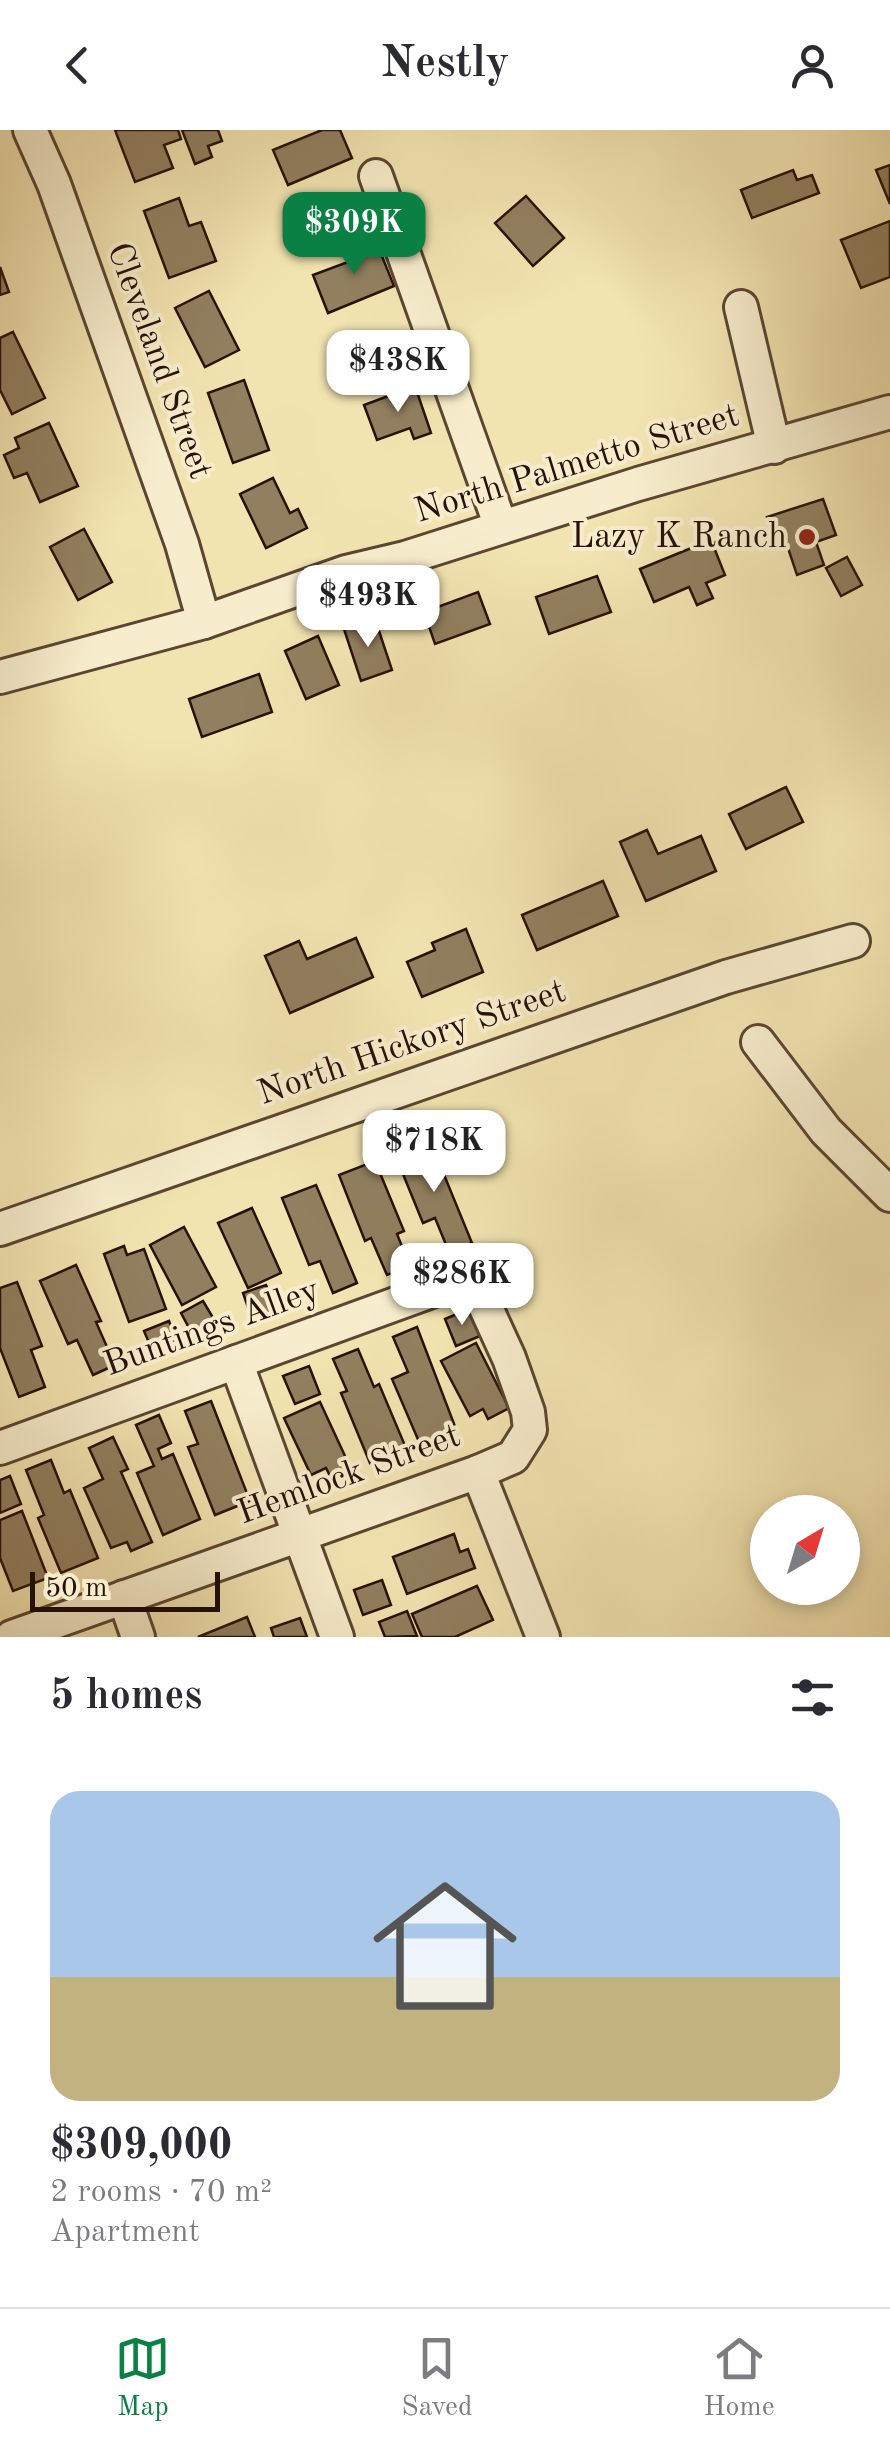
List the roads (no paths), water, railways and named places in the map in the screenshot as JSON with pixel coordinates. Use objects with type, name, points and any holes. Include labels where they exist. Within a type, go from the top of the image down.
[{"type":"street","name":"Cleveland Street","points":[[30,130],[54,184],[182,544],[204,622]]},
{"type":"street","points":[[376,176],[501,527]]},
{"type":"street","points":[[741,307],[774,447]]},
{"type":"street","name":"North Palmetto Street","points":[[0,677],[204,622],[346,572],[420,554],[696,466],[890,412]]},
{"type":"street","name":"North Hickory Street","points":[[0,1229],[708,983],[854,941]]},
{"type":"street","points":[[758,1042],[826,1131],[890,1195]]},
{"type":"street","name":"Buntings Alley","points":[[0,1448],[452,1283]]},
{"type":"street","name":"Hemlock Street","points":[[12,1637],[514,1457],[530,1430],[528,1412],[509,1358],[476,1286],[452,1283]]},
{"type":"street","points":[[236,1362],[337,1637]]},
{"type":"street","points":[[478,1472],[543,1637]]},
{"type":"street","points":[[124,1596],[138,1637]]},
{"type":"place","name":"Lazy K Ranch","points":[[807,537]]}]
